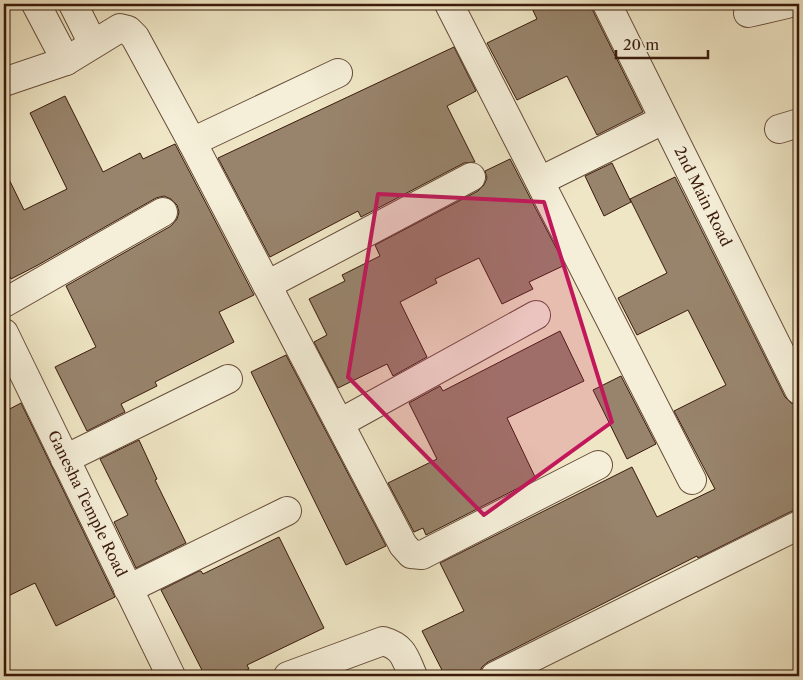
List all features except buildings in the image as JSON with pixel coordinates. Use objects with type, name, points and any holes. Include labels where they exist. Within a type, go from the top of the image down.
[{"type":"street","points":[[36,4],[66,61]]},
{"type":"street","points":[[73,4],[93,44]]},
{"type":"street","points":[[449,4],[692,480]]},
{"type":"street","name":"2nd Main Road","points":[[607,4],[663,120],[799,390]]},
{"type":"street","points":[[748,13],[787,4]]},
{"type":"street","points":[[4,82],[66,61],[120,28],[128,30],[135,37],[403,545],[411,554],[422,556],[598,465]]},
{"type":"street","points":[[192,142],[338,73]]},
{"type":"street","points":[[540,182],[663,120]]},
{"type":"street","points":[[267,285],[471,177]]},
{"type":"street","points":[[4,303],[163,212]]},
{"type":"street","points":[[340,423],[536,314]]},
{"type":"street","name":"Ganesha Temple Road","points":[[4,333],[171,676]]},
{"type":"street","points":[[65,459],[228,379]]},
{"type":"street","points":[[128,589],[287,511]]},
{"type":"street","points":[[495,676],[799,524]]},
{"type":"street","points":[[288,676],[383,641],[394,644],[402,652],[413,676]]},
{"type":"highlighted area","points":[[378,194],[544,202],[612,422],[484,515],[348,377]]}]
